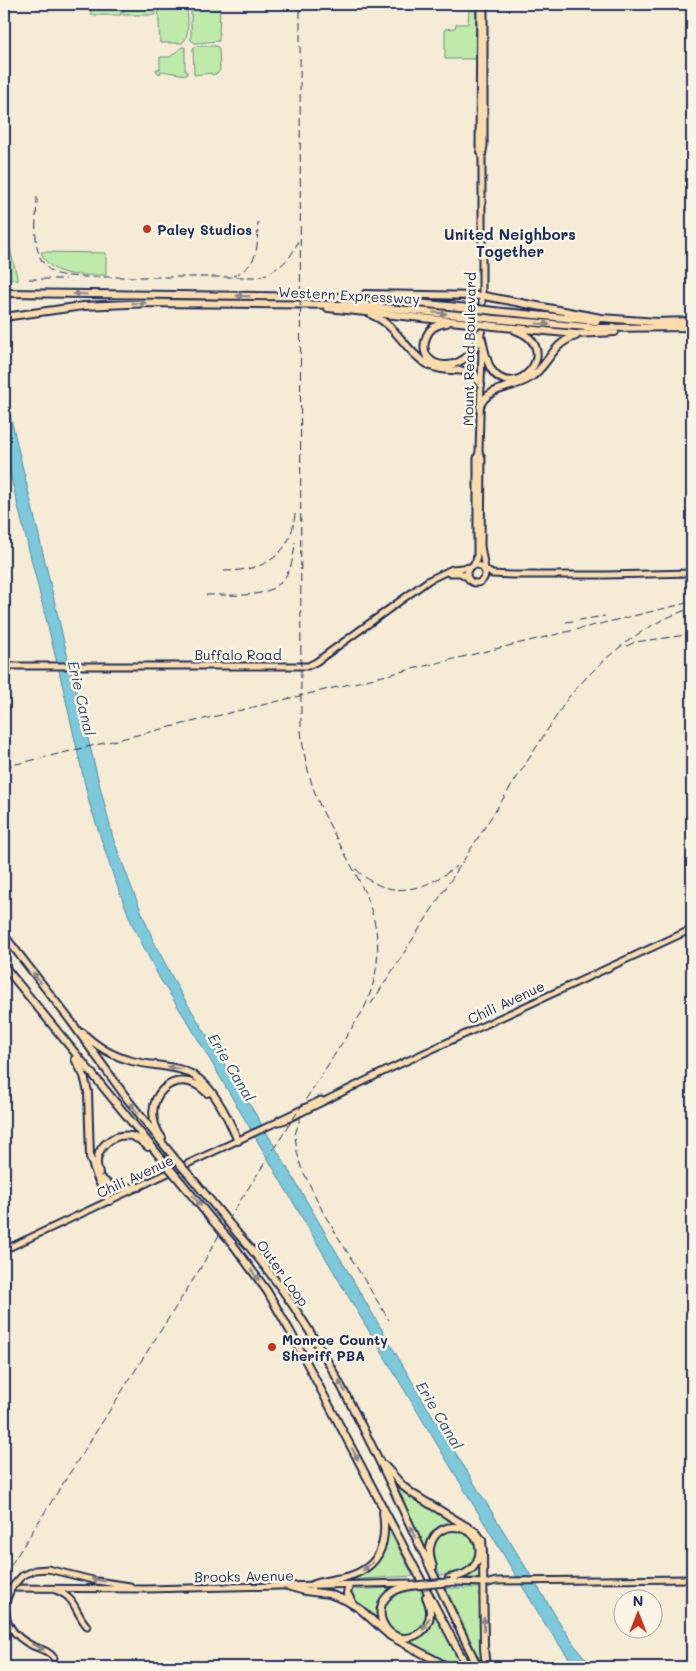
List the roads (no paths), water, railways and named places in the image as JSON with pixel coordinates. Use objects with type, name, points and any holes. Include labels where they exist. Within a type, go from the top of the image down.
[{"type":"highway","name":"Western Expressway","points":[[4,293],[370,298],[598,321],[657,325]]},
{"type":"highway","points":[[291,296],[338,294],[482,296],[601,318],[657,325]]},
{"type":"highway","name":"Western Expressway","points":[[4,317],[68,308],[125,303],[286,304],[360,306],[469,320]]},
{"type":"highway","points":[[286,304],[494,322],[588,334]]},
{"type":"highway","points":[[354,311],[372,315],[385,322],[418,357],[428,364],[440,369],[470,372],[475,375],[481,385]]},
{"type":"highway","points":[[469,320],[444,324],[431,329],[425,342],[425,350],[428,357],[442,365],[462,361],[476,346],[482,326]]},
{"type":"highway","name":"Western Expressway","points":[[684,325],[692,321]]},
{"type":"highway","points":[[482,339],[488,363],[498,376],[506,380],[515,380],[524,377],[530,372],[535,364],[536,356],[534,345],[530,339],[518,331],[494,322]]},
{"type":"highway","name":"Western Expressway","points":[[494,322],[594,328],[657,325],[684,325],[692,328]]},
{"type":"highway","points":[[480,406],[491,393],[520,383],[533,375],[562,342],[573,337],[588,334],[657,325]]},
{"type":"highway","name":"Outer Loop","points":[[4,935],[70,1020],[128,1100],[284,1292],[348,1396],[478,1667]]},
{"type":"highway","name":"Outer Loop","points":[[4,966],[232,1243],[267,1291],[290,1331],[467,1667]]},
{"type":"highway","points":[[70,1020],[93,1042],[113,1054],[134,1062],[176,1068],[200,1079],[214,1095],[238,1141]]},
{"type":"highway","points":[[54,1029],[75,1058],[84,1076],[89,1102],[90,1157],[97,1177],[106,1196],[110,1200]]},
{"type":"highway","points":[[176,1160],[157,1129],[153,1112],[154,1102],[160,1092],[177,1082],[191,1083],[207,1092],[231,1133],[238,1141]]},
{"type":"highway","points":[[110,1200],[98,1170],[98,1157],[102,1147],[120,1136],[135,1137],[156,1151]]},
{"type":"highway","points":[[102,1179],[113,1187],[139,1187]]},
{"type":"highway","points":[[375,1451],[393,1476],[404,1487],[476,1532],[482,1540],[486,1667]]},
{"type":"highway","points":[[312,1585],[320,1581],[352,1576],[362,1572],[374,1562],[380,1552],[384,1537],[385,1522],[382,1506]]},
{"type":"highway","points":[[420,1579],[423,1590],[430,1606],[429,1620],[426,1627],[419,1634],[411,1637],[400,1637],[389,1632],[381,1616],[381,1606],[386,1598],[393,1591],[409,1585],[450,1580],[468,1572],[479,1558],[479,1547],[475,1537],[462,1528],[454,1527],[438,1533],[433,1540],[430,1552],[434,1576]]},
{"type":"highway","points":[[349,1585],[347,1591],[349,1598],[390,1636],[448,1667]]},
{"type":"highway","points":[[287,1586],[338,1596],[360,1609]]},
{"type":"main road","name":"Mount Read Boulevard","points":[[480,4],[479,146],[482,157]]},
{"type":"main road","name":"Mount Read Boulevard","points":[[469,567],[476,544],[477,458],[479,452],[481,385],[484,4]]},
{"type":"main road","name":"Mount Read Boulevard","points":[[479,452],[482,458],[481,546],[485,569]]},
{"type":"main road","points":[[468,578],[467,572],[469,567],[478,566],[492,574],[511,575],[692,573]]},
{"type":"main road","name":"Buffalo Road","points":[[4,666],[308,666],[426,582],[452,569],[469,567]]},
{"type":"main road","points":[[484,580],[486,575],[485,569]]},
{"type":"main road","points":[[444,573],[458,572],[475,582],[511,575]]},
{"type":"main road","name":"Chili Avenue","points":[[4,1250],[238,1141],[314,1102],[331,1097],[692,929]]},
{"type":"main road","points":[[54,1658],[48,1652],[22,1640],[14,1633],[6,1616],[6,1600],[12,1586],[22,1576],[35,1570],[48,1569],[146,1589]]},
{"type":"main road","points":[[450,1580],[489,1583],[496,1581],[692,1579]]},
{"type":"main road","name":"Brooks Avenue","points":[[4,1588],[146,1589],[409,1585]]},
{"type":"main road","points":[[45,1588],[68,1595],[87,1626]]},
{"type":"water","points":[[4,389],[113,838],[154,942],[179,990],[261,1123],[423,1400],[560,1623],[575,1646],[593,1667],[575,1667],[545,1624],[348,1296],[189,1024],[160,979],[132,924],[113,875],[89,802],[61,679],[13,486],[4,447]]},
{"type":"railway","points":[[4,1576],[200,1269],[224,1226],[364,1009],[374,979],[378,952],[376,927],[359,881],[317,799],[308,770],[301,731],[300,4]]},
{"type":"railway","points":[[677,4],[692,15]]},
{"type":"railway","points":[[37,197],[36,240],[38,251],[48,268],[57,274],[80,277],[259,277],[283,264],[292,254],[298,241]]},
{"type":"railway","points":[[233,276],[242,272],[253,261],[257,247],[258,222]]},
{"type":"railway","points":[[29,279],[66,279]]},
{"type":"railway","points":[[224,571],[251,568],[273,559],[288,541],[295,514]]},
{"type":"railway","points":[[206,595],[252,594],[273,588],[282,582],[290,569],[295,542]]},
{"type":"railway","points":[[4,767],[687,603]]},
{"type":"railway","points":[[371,1004],[568,698],[595,669],[624,644],[656,623],[692,608]]},
{"type":"railway","points":[[566,622],[605,616]]},
{"type":"railway","points":[[627,646],[635,642],[687,635]]},
{"type":"railway","points":[[356,869],[380,886],[406,889],[432,882],[456,866]]},
{"type":"railway","points":[[301,1115],[295,1135],[301,1167],[324,1214],[389,1320]]},
{"type":"place","name":"Paley Studios","points":[[147,229]]},
{"type":"place","name":"Monroe County Sheriff PBA","points":[[272,1347]]},
{"type":"district","name":"United Neighbors Together","points":[[510,242]]},
{"type":"water label","name":"Erie Canal","points":[[82,698]]},
{"type":"water label","name":"Erie Canal","points":[[232,1067]]},
{"type":"water label","name":"Erie Canal","points":[[440,1415]]}]
